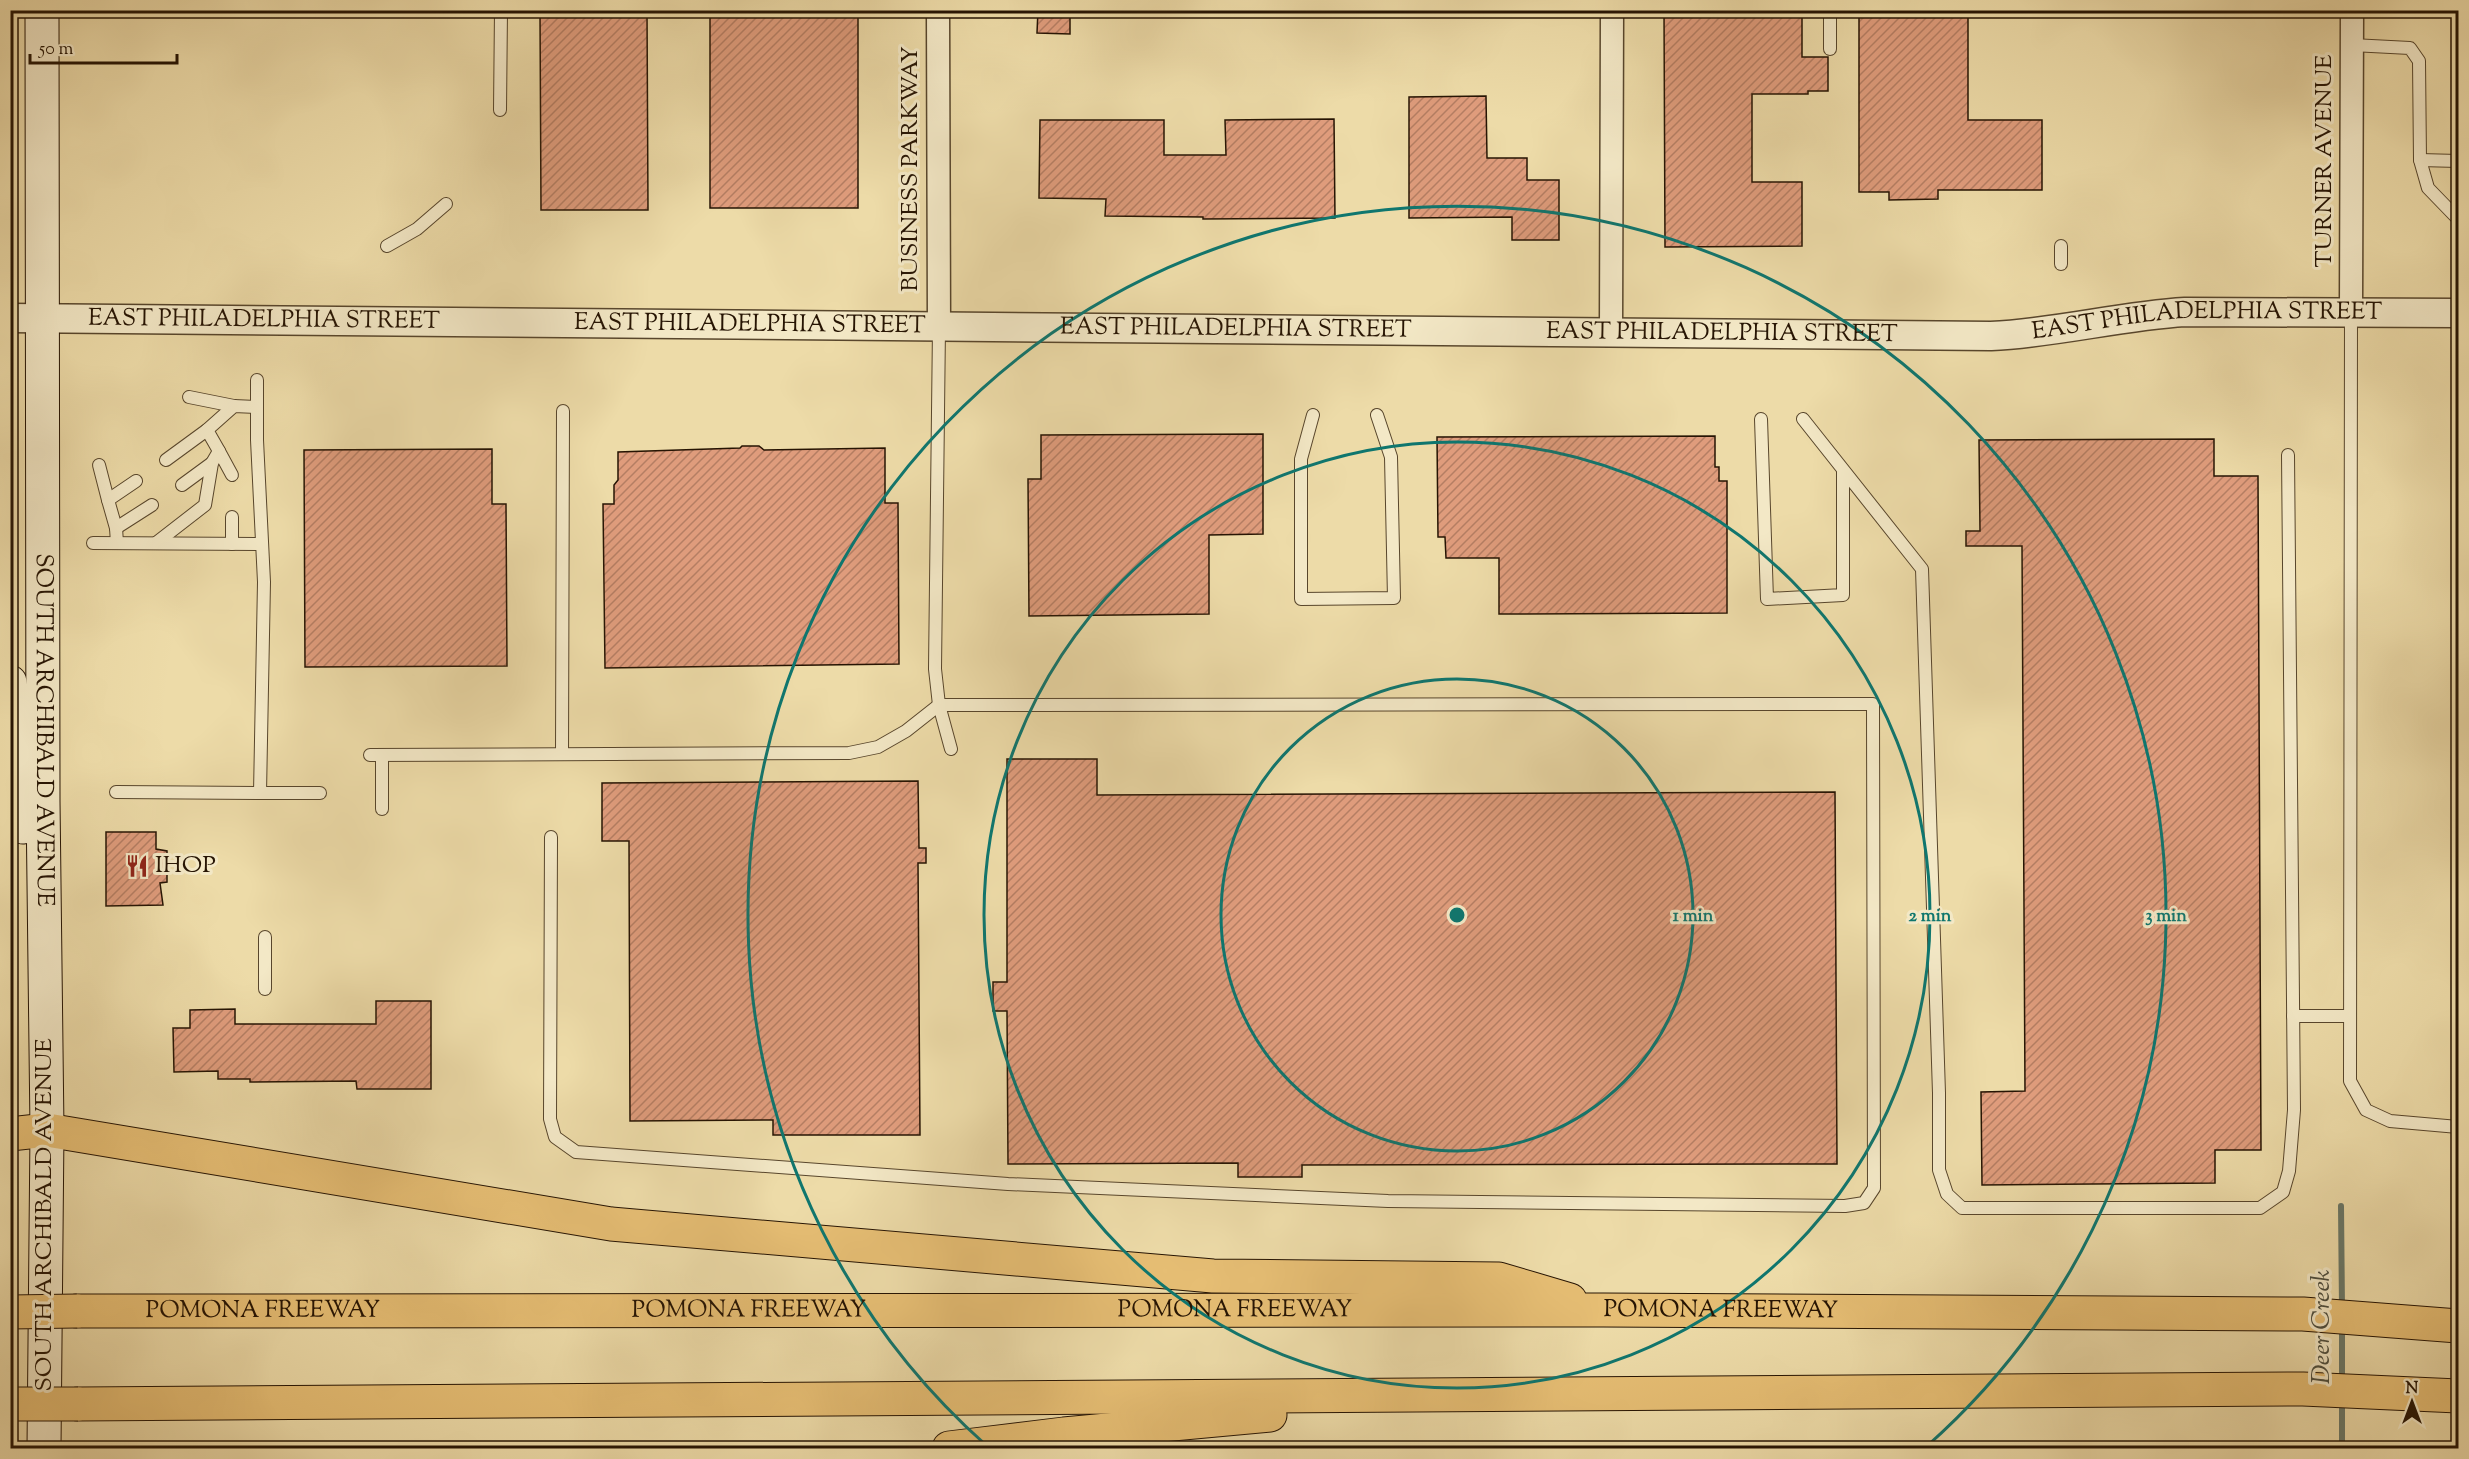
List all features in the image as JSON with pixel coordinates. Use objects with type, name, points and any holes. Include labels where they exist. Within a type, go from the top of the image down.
[{"type":"highway","points":[[10,1134],[46,1130],[611,1224],[1213,1276],[1499,1279],[1603,1310]]},
{"type":"highway","name":"POMONA FREEWAY","points":[[10,1311],[1603,1310],[2303,1314],[2458,1326]]},
{"type":"highway","points":[[10,1404],[2303,1389],[2373,1390],[2458,1396]]},
{"type":"highway","points":[[949,1449],[1064,1434],[1497,1394]]},
{"type":"main road","name":"SOUTH ARCHIBALD AVENUE","points":[[42,10],[26,318],[45,971],[44,1449]]},
{"type":"main road","points":[[10,682],[16,724],[28,892],[45,971]]},
{"type":"street","name":"BUSINESS PARKWAY","points":[[938,10],[939,327]]},
{"type":"street","points":[[1611,332],[1612,10]]},
{"type":"street","name":"TURNER AVENUE","points":[[2351,312],[2352,10]]},
{"type":"street","name":"EAST PHILADELPHIA STREET","points":[[26,318],[1991,336],[2061,330],[2152,314],[2185,312],[2458,313]]},
{"type":"lane","points":[[500,110],[501,10]]},
{"type":"lane","points":[[1830,10],[1830,50]]},
{"type":"lane","points":[[2352,45],[2410,48],[2419,61],[2420,160],[2428,188],[2458,219]]},
{"type":"lane","points":[[2420,160],[2458,161]]},
{"type":"lane","points":[[387,246],[398,242],[417,229],[446,204]]},
{"type":"lane","points":[[2061,246],[2061,264]]},
{"type":"lane","points":[[2351,312],[2350,1081],[2366,1110],[2390,1121],[2458,1127]]},
{"type":"lane","points":[[939,327],[935,669],[939,705],[951,748]]},
{"type":"lane","points":[[257,380],[262,544],[263,690],[260,793]]},
{"type":"lane","points":[[189,397],[234,406],[257,407]]},
{"type":"lane","points":[[166,460],[207,430],[234,406]]},
{"type":"lane","points":[[562,754],[563,411]]},
{"type":"lane","points":[[1313,415],[1301,459],[1301,598],[1394,598],[1391,457],[1377,415]]},
{"type":"lane","points":[[1761,419],[1767,599],[1843,595],[1843,471]]},
{"type":"lane","points":[[1803,419],[1922,569],[1939,1094],[1939,1170],[1947,1194],[1962,1208],[2260,1208],[2283,1192],[2289,1171],[2294,1110],[2288,455]]},
{"type":"lane","points":[[207,430],[232,475]]},
{"type":"lane","points":[[156,543],[205,506],[212,463],[219,451]]},
{"type":"lane","points":[[182,484],[212,463]]},
{"type":"lane","points":[[99,465],[116,528],[117,543]]},
{"type":"lane","points":[[108,500],[136,481]]},
{"type":"lane","points":[[116,528],[152,505]]},
{"type":"lane","points":[[232,517],[232,544]]},
{"type":"lane","points":[[93,543],[262,544]]},
{"type":"lane","points":[[382,809],[376,755],[849,753],[878,747],[906,731],[939,705],[1873,704],[1874,1188],[1864,1203],[1845,1206],[1388,1201],[1008,1184],[576,1152],[555,1137],[550,1119],[550,837]]},
{"type":"lane","points":[[116,792],[320,793]]},
{"type":"lane","points":[[265,937],[265,989]]},
{"type":"lane","points":[[2293,1016],[2350,1016]]},
{"type":"building","points":[[589,10],[647,10],[648,210],[541,210],[540,14],[589,14]]},
{"type":"building","points":[[758,10],[858,10],[858,208],[710,208],[710,13],[758,13]]},
{"type":"building","points":[[1038,10],[1070,10],[1070,34],[1037,33]]},
{"type":"building","points":[[1664,10],[1802,10],[1802,57],[1828,57],[1828,91],[1808,91],[1808,94],[1752,94],[1752,182],[1802,182],[1802,246],[1665,247]]},
{"type":"building","points":[[1859,10],[1968,10],[1968,120],[2042,120],[2042,190],[1938,190],[1938,199],[1889,200],[1889,192],[1859,192]]},
{"type":"building","points":[[1486,96],[1487,158],[1527,158],[1527,180],[1559,180],[1559,240],[1512,240],[1512,217],[1409,218],[1409,97]]},
{"type":"building","points":[[1334,119],[1335,218],[1203,219],[1203,217],[1105,216],[1106,199],[1039,198],[1040,120],[1164,120],[1164,155],[1226,155],[1225,120]]},
{"type":"building","points":[[1263,434],[1263,534],[1209,535],[1209,614],[1029,616],[1028,479],[1041,479],[1041,435]]},
{"type":"building","points":[[1715,436],[1715,467],[1719,467],[1719,481],[1727,481],[1727,613],[1499,614],[1499,558],[1446,558],[1445,537],[1438,537],[1437,437]]},
{"type":"building","points":[[2214,439],[2214,476],[2258,476],[2261,1150],[2215,1150],[2215,1183],[1982,1185],[1981,1092],[2025,1091],[2022,546],[1966,546],[1966,531],[1980,531],[1979,440]]},
{"type":"building","points":[[759,446],[764,450],[885,448],[885,503],[898,503],[899,664],[605,668],[603,504],[614,504],[614,485],[618,480],[618,452],[740,448]]},
{"type":"building","points":[[492,449],[492,504],[506,504],[507,666],[305,667],[304,450]]},
{"type":"building","points":[[1007,759],[1097,759],[1097,795],[1835,792],[1837,1164],[1302,1165],[1302,1177],[1238,1177],[1238,1163],[1008,1164],[1007,1011],[993,1011],[993,982],[1007,982]]},
{"type":"building","points":[[918,781],[919,848],[926,848],[926,863],[918,863],[920,1135],[773,1135],[773,1120],[630,1121],[629,841],[602,841],[602,783]]},
{"type":"building","name":"IHOP","points":[[106,832],[156,832],[156,849],[167,851],[167,882],[160,883],[163,905],[106,906]]},
{"type":"building","points":[[376,1001],[431,1001],[431,1089],[357,1089],[356,1081],[250,1082],[250,1079],[218,1079],[218,1071],[174,1072],[173,1028],[190,1028],[190,1010],[235,1009],[235,1024],[376,1024]]},
{"type":"waterway","name":"Deer Creek","points":[[2341,1206],[2342,1308]]},
{"type":"waterway","name":"Deer Creek","points":[[2342,1327],[2342,1383]]},
{"type":"waterway","name":"Deer Creek","points":[[2342,1402],[2342,1448]]},
{"type":"place","name":"IHOP","points":[[137,866]]}]
